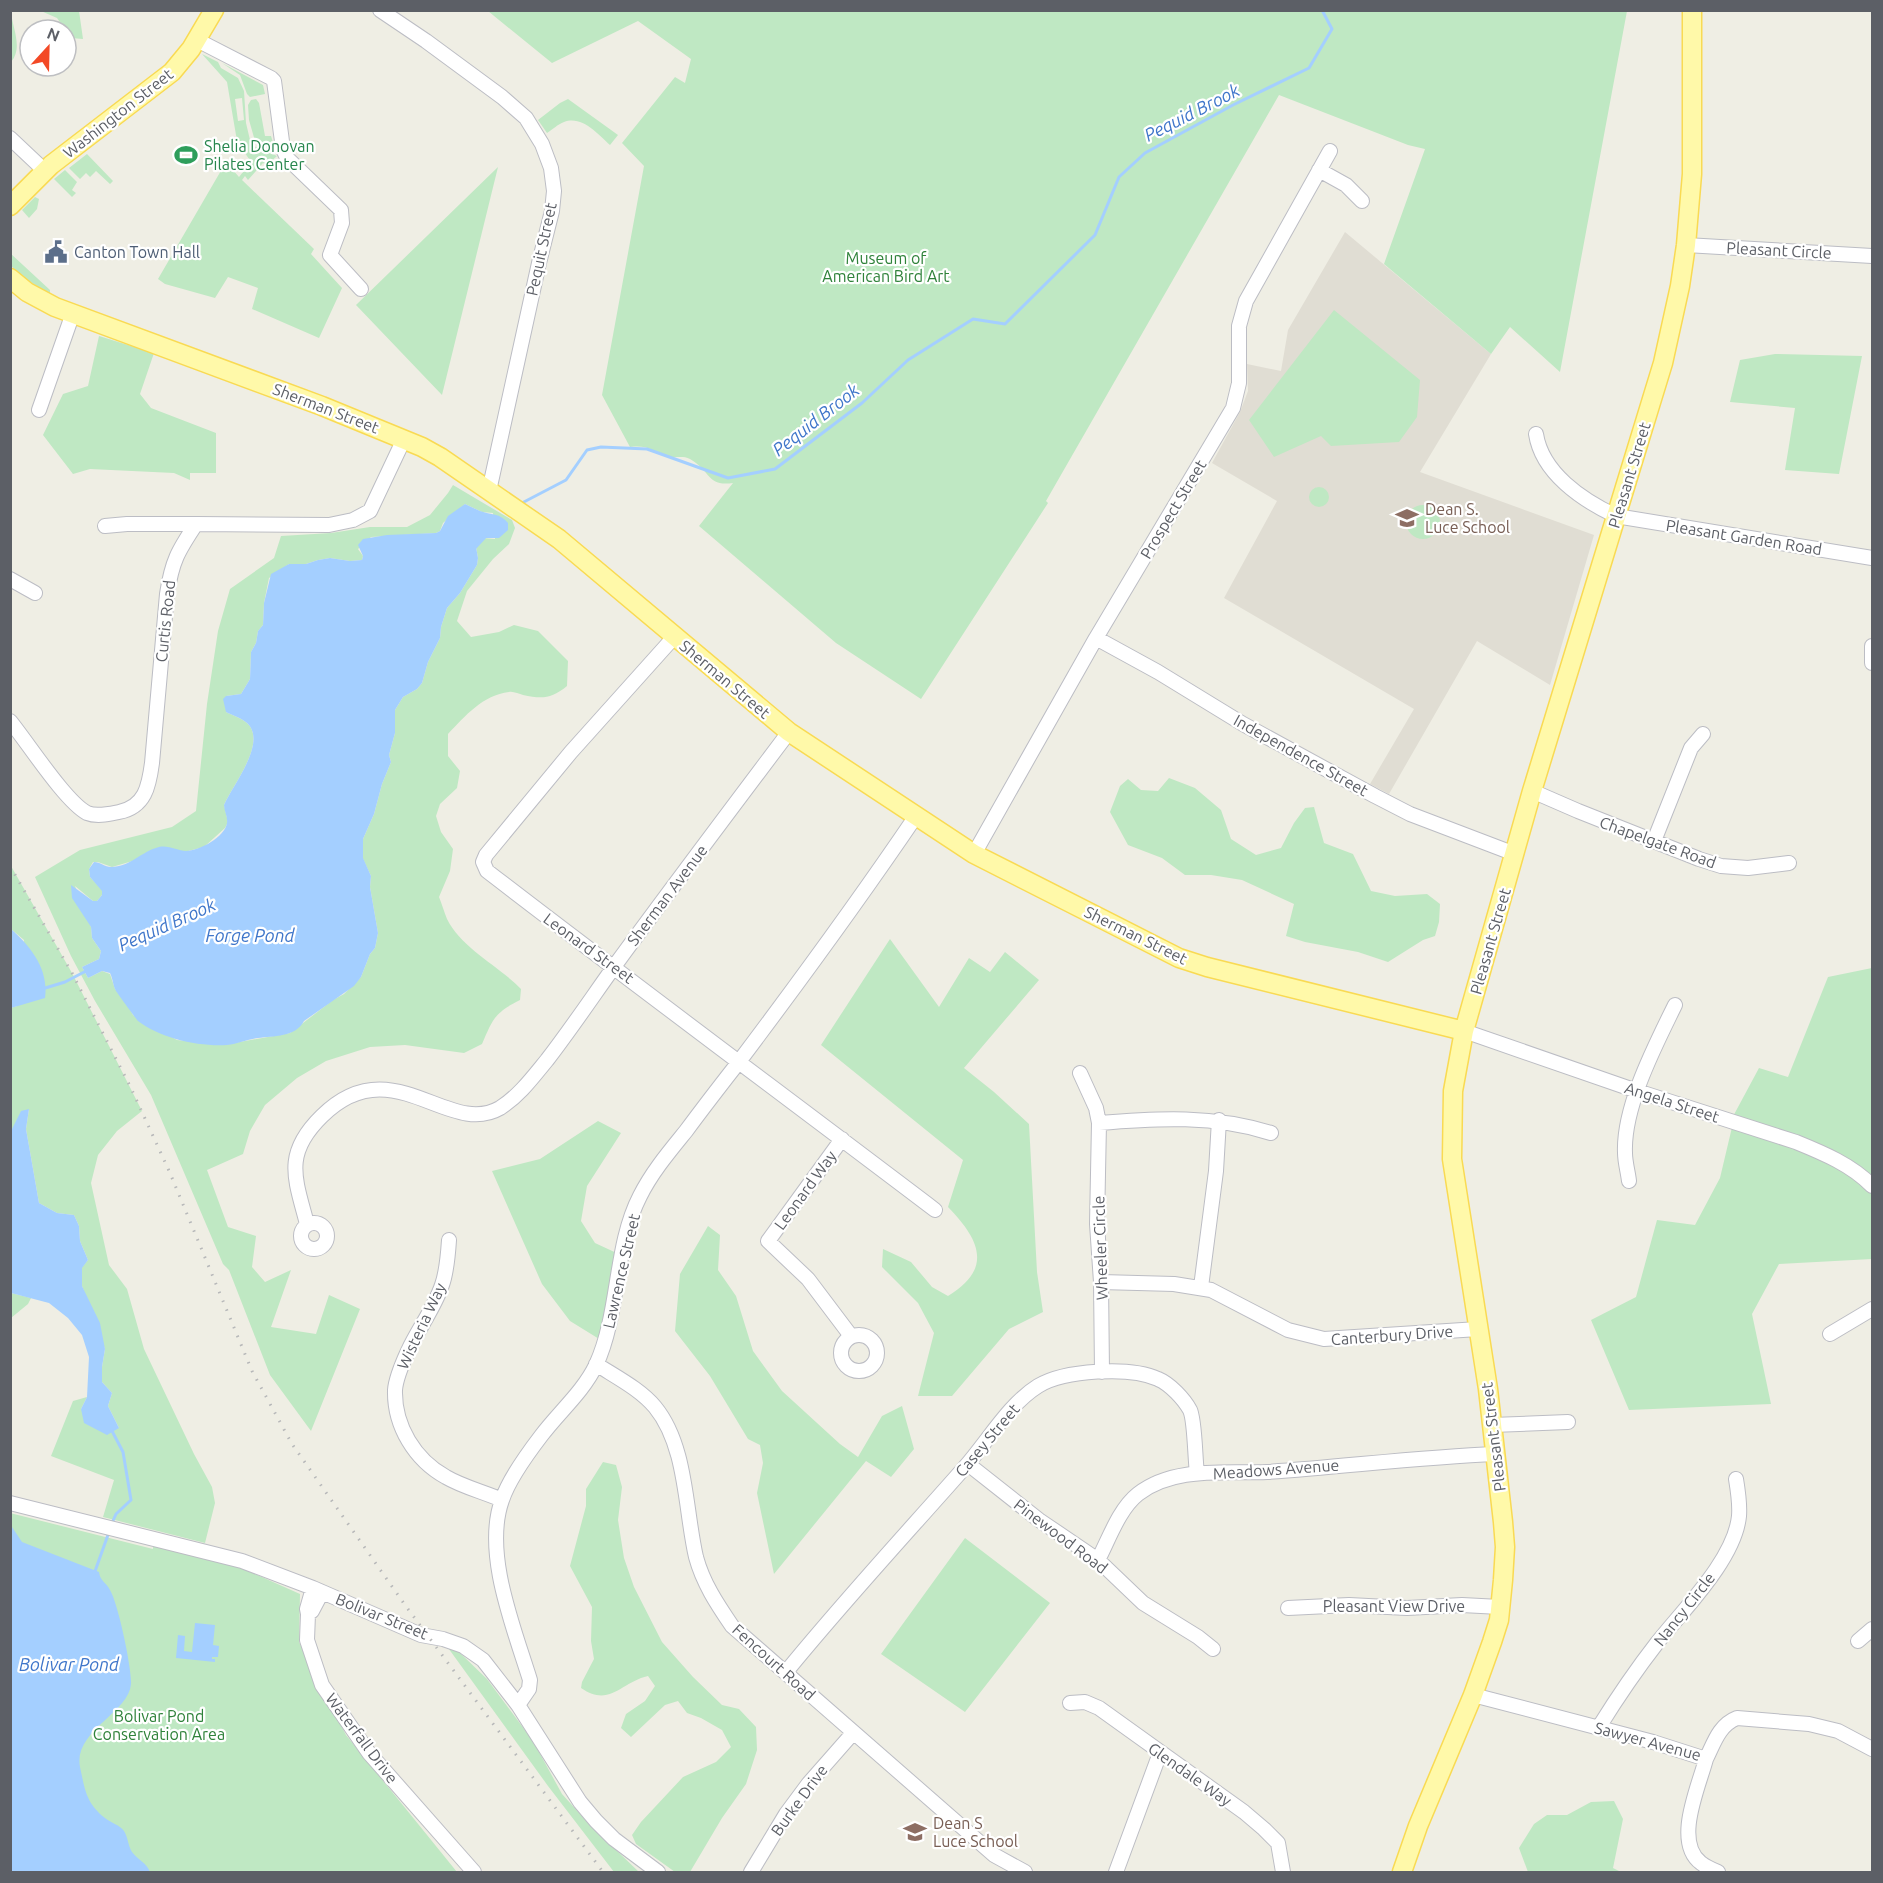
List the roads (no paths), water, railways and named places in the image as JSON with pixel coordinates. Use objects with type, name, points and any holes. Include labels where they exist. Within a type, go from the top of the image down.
[{"type":"main road","name":"Washington Street","points":[[10,206],[45,171],[172,72],[197,40],[214,10]]},
{"type":"main road","name":"Pleasant Street","points":[[1402,1872],[1418,1826],[1473,1695],[1499,1620],[1505,1547],[1496,1454],[1452,1159],[1453,1091],[1464,1030],[1532,791],[1663,363],[1680,286],[1692,174],[1692,10]]},
{"type":"main road","name":"Sherman Street","points":[[10,278],[43,302],[298,397],[404,439],[440,456],[559,538],[789,732],[974,854],[1179,957],[1207,967],[1464,1030]]},
{"type":"street","name":"Pequit Street","points":[[380,10],[477,78],[526,118],[542,144],[551,168],[554,191],[552,211],[530,300],[489,491]]},
{"type":"street","points":[[197,40],[274,81],[283,149],[295,167],[341,210],[342,223],[329,252],[361,289]]},
{"type":"street","points":[[10,138],[45,171]]},
{"type":"street","name":"Prospect Street","points":[[974,854],[1095,638],[1233,408],[1239,383],[1239,326],[1246,302],[1330,151]]},
{"type":"street","points":[[1319,170],[1346,185],[1362,201]]},
{"type":"street","name":"Pleasant Circle","points":[[1686,245],[1872,256]]},
{"type":"street","points":[[39,410],[73,313]]},
{"type":"street","name":"Pleasant Garden Road","points":[[1536,434],[1538,447],[1548,465],[1582,498],[1616,516],[1872,558]]},
{"type":"street","points":[[105,526],[127,524],[329,525],[353,520],[370,511],[404,439]]},
{"type":"street","name":"Curtis Road","points":[[10,721],[65,793],[88,813],[102,815],[123,812],[140,802],[148,788],[152,764],[171,568],[177,553],[196,524]]},
{"type":"street","points":[[10,579],[35,593]]},
{"type":"street","name":"Leonard Street","points":[[675,636],[571,752],[486,855],[483,862],[487,871],[935,1210]]},
{"type":"street","name":"Independence Street","points":[[1095,638],[1375,796],[1410,814],[1515,854]]},
{"type":"street","points":[[1872,646],[1872,663]]},
{"type":"street","name":"Sherman Avenue","points":[[307,1224],[296,1179],[295,1162],[304,1136],[318,1120],[350,1096],[363,1091],[380,1089],[397,1091],[466,1113],[488,1113],[499,1108],[524,1088],[568,1033],[614,966],[789,732]]},
{"type":"street","points":[[1654,841],[1691,748],[1703,734]]},
{"type":"street","name":"Chapelgate Road","points":[[1532,791],[1721,866],[1748,868],[1789,863]]},
{"type":"street","name":"Lawrence Street","points":[[518,1705],[529,1689],[530,1680],[501,1585],[497,1559],[497,1524],[502,1500],[517,1471],[540,1436],[586,1382],[596,1364],[606,1335],[632,1214],[641,1194],[657,1168],[860,898],[916,816]]},
{"type":"street","points":[[1629,1181],[1625,1153],[1626,1133],[1647,1062],[1675,1005]]},
{"type":"street","name":"Angela Street","points":[[1464,1030],[1637,1091],[1813,1149],[1846,1165],[1872,1186]]},
{"type":"street","name":"Wheeler Circle","points":[[1080,1073],[1096,1108],[1099,1123],[1097,1224],[1101,1282],[1102,1372]]},
{"type":"street","points":[[1099,1123],[1138,1120],[1219,1120],[1271,1133]]},
{"type":"street","points":[[1201,1287],[1216,1170],[1219,1120]]},
{"type":"street","name":"Leonard Way","points":[[842,1139],[768,1241],[808,1279],[851,1336]]},
{"type":"street","name":"Wisteria Way","points":[[449,1240],[442,1286],[408,1350],[400,1371],[395,1388],[397,1408],[410,1445],[426,1462],[446,1477],[502,1500]]},
{"type":"street","name":"Canterbury Drive","points":[[1101,1282],[1201,1287],[1288,1330],[1324,1339],[1478,1329]]},
{"type":"street","points":[[1830,1334],[1872,1309]]},
{"type":"street","name":"Fencourt Road","points":[[596,1364],[639,1392],[655,1407],[667,1426],[679,1459],[697,1557],[705,1584],[732,1626],[994,1855],[1025,1872]]},
{"type":"street","name":"Casey Street","points":[[786,1672],[968,1464],[1019,1402],[1037,1386],[1055,1378],[1102,1372],[1136,1374],[1158,1379],[1171,1388],[1191,1412],[1197,1473]]},
{"type":"street","points":[[1492,1425],[1568,1422]]},
{"type":"street","name":"Meadows Avenue","points":[[1098,1560],[1120,1516],[1137,1495],[1156,1483],[1197,1473],[1266,1472],[1375,1461],[1496,1454]]},
{"type":"street","name":"Pinewood Road","points":[[968,1464],[1039,1520],[1098,1560],[1143,1603],[1213,1649]]},
{"type":"street","name":"Nancy Circle","points":[[1599,1727],[1622,1689],[1698,1595],[1725,1553],[1734,1536],[1739,1517],[1736,1479]]},
{"type":"street","name":"Bolivar Street","points":[[10,1503],[242,1561],[422,1635],[463,1646],[483,1660],[518,1705],[580,1802],[596,1821],[621,1845],[658,1872]]},
{"type":"street","name":"Waterfall Drive","points":[[317,1590],[307,1609],[307,1640],[311,1658],[322,1685],[369,1753],[474,1872]]},
{"type":"street","name":"Pleasant View Drive","points":[[1288,1608],[1350,1605],[1407,1608],[1462,1605],[1500,1607]]},
{"type":"street","points":[[1858,1641],[1872,1629]]},
{"type":"street","name":"Sawyer Avenue","points":[[1473,1695],[1665,1745],[1706,1759],[1722,1728],[1728,1721],[1737,1718],[1809,1724],[1838,1731],[1872,1749]]},
{"type":"street","name":"Glendale Way","points":[[1070,1703],[1085,1702],[1099,1708],[1160,1754],[1244,1812],[1278,1843],[1283,1872]]},
{"type":"street","name":"Burke Drive","points":[[751,1872],[786,1814],[809,1783],[853,1733]]},
{"type":"street","points":[[1116,1872],[1160,1754]]},
{"type":"street","points":[[1706,1759],[1687,1833],[1692,1852],[1700,1863],[1718,1872]]},
{"type":"water","name":"Forge Pond","points":[[465,504],[502,517],[508,523],[508,530],[499,538],[483,538],[476,547],[477,565],[460,593],[447,608],[440,638],[428,662],[422,683],[417,689],[403,697],[395,710],[395,733],[389,755],[391,762],[363,839],[363,858],[371,876],[370,887],[378,933],[375,948],[370,954],[361,977],[354,986],[304,1021],[296,1030],[284,1035],[216,1045],[192,1043],[168,1037],[147,1027],[138,1021],[116,991],[110,973],[102,971],[88,978],[82,967],[99,959],[101,951],[92,938],[91,927],[72,898],[71,885],[93,901],[97,901],[102,891],[90,877],[89,869],[94,862],[109,867],[118,866],[159,847],[191,850],[204,846],[222,833],[227,821],[224,805],[246,764],[253,741],[252,731],[247,723],[226,712],[223,699],[226,696],[241,694],[250,679],[251,652],[256,643],[258,631],[263,625],[264,603],[271,574],[289,564],[306,564],[330,558],[362,560],[363,556],[358,545],[363,539],[387,535],[436,533],[440,531],[448,516]]},
{"type":"water","points":[[11,929],[37,959],[46,987],[45,998],[11,1008]]},
{"type":"water","points":[[29,1109],[26,1129],[39,1203],[57,1213],[74,1215],[79,1226],[80,1241],[88,1260],[82,1268],[82,1286],[100,1323],[105,1349],[102,1382],[112,1393],[108,1406],[119,1428],[107,1435],[84,1423],[81,1409],[87,1397],[89,1357],[82,1335],[68,1318],[49,1303],[11,1293],[11,1131],[21,1111]]},
{"type":"water","name":"Bolivar Pond","points":[[10,1524],[22,1542],[99,1572],[113,1597],[124,1636],[131,1684],[121,1704],[85,1743],[80,1754],[80,1767],[85,1789],[94,1807],[105,1818],[122,1829],[132,1852],[150,1872],[11,1872]]},
{"type":"water","points":[[195,1623],[215,1625],[213,1645],[219,1646],[218,1657],[212,1657],[215,1662],[176,1658],[178,1635],[185,1636],[184,1651],[192,1652]]},
{"type":"waterway","name":"Pequid Brook","points":[[520,504],[566,480],[587,450],[601,447],[647,449],[728,478],[775,469],[862,403],[908,360],[973,319],[1005,324],[1095,235],[1119,177],[1145,153],[1233,105],[1309,68],[1332,29],[1322,10]]},
{"type":"waterway","name":"Pequid Brook","points":[[473,550],[485,537]]},
{"type":"waterway","name":"Pequid Brook","points":[[42,989],[65,982],[86,971]]},
{"type":"waterway","points":[[111,1429],[123,1452],[131,1500],[116,1514],[112,1523]]},
{"type":"waterway","points":[[94,1574],[109,1532]]},
{"type":"railway","points":[[10,866],[72,973],[131,1088],[170,1173],[252,1371],[292,1444],[405,1605],[603,1872]]},
{"type":"place","name":"Shelia Donovan Pilates Center","points":[[186,155]]},
{"type":"place","name":"Canton Town Hall","points":[[56,252]]},
{"type":"place","name":"Dean S. Luce School","points":[[1407,518]]},
{"type":"place","name":"Dean S Luce School","points":[[915,1832]]},
{"type":"park label","name":"Museum of American Bird Art","points":[[886,267]]},
{"type":"park label","name":"Bolivar Pond Conservation Area","points":[[159,1725]]}]
